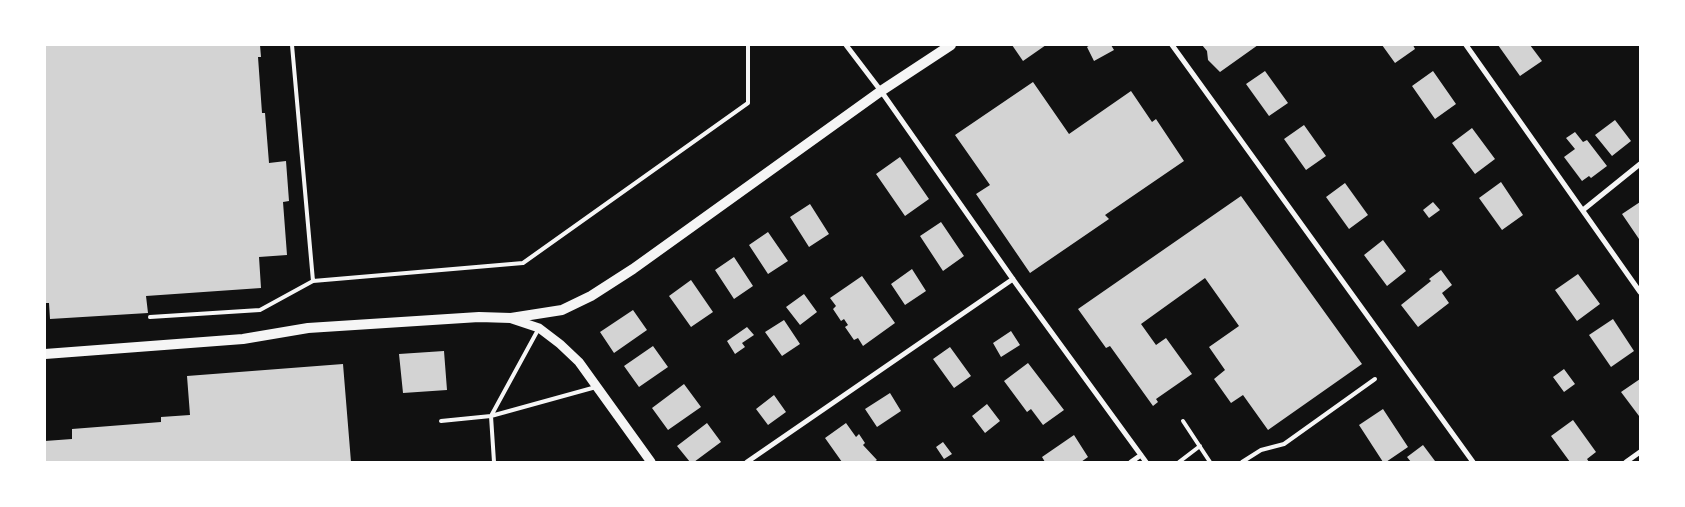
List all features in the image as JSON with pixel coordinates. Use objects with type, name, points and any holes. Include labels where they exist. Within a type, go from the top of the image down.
[{"type":"main road","points":[[45,354],[242,339],[308,328],[479,317],[511,318],[562,310],[604,287],[881,91],[950,45]]},
{"type":"street","points":[[846,45],[881,91],[1013,279],[1146,462]]},
{"type":"street","points":[[1172,45],[1474,462]]},
{"type":"street","points":[[1466,45],[1640,292]]},
{"type":"street","points":[[1583,210],[1640,164]]},
{"type":"street","points":[[747,462],[1013,279]]},
{"type":"street","points":[[511,318],[539,328],[570,353],[599,387],[651,462]]},
{"type":"street","points":[[1626,462],[1640,452]]},
{"type":"street","points":[[1131,462],[1141,455]]},
{"type":"lane","points":[[292,45],[313,281]]},
{"type":"lane","points":[[150,317],[260,310],[313,281],[524,263],[748,104],[748,45]]},
{"type":"lane","points":[[494,462],[491,416],[539,328]]},
{"type":"lane","points":[[1242,462],[1261,450],[1284,444],[1375,379]]},
{"type":"lane","points":[[441,421],[491,416],[599,387]]},
{"type":"lane","points":[[1183,421],[1210,462]]},
{"type":"lane","points":[[1179,462],[1200,446]]},
{"type":"building","points":[[45,45],[260,45],[261,57],[258,57],[262,113],[265,113],[269,163],[286,161],[289,201],[283,202],[287,255],[259,257],[261,288],[146,296],[148,313],[50,319],[49,303],[45,303]]},
{"type":"building","points":[[1012,45],[1046,45],[1023,61]]},
{"type":"building","points":[[1090,45],[1111,45],[1114,50],[1094,61],[1087,47]]},
{"type":"building","points":[[1202,45],[1258,45],[1220,72],[1208,60],[1207,51]]},
{"type":"building","points":[[1382,45],[1413,45],[1415,49],[1395,63]]},
{"type":"building","points":[[1498,45],[1530,45],[1542,61],[1520,76]]},
{"type":"building","points":[[1265,71],[1288,103],[1269,116],[1246,84]]},
{"type":"building","points":[[1433,71],[1456,104],[1435,119],[1412,86]]},
{"type":"building","points":[[1033,82],[1069,134],[1131,91],[1152,122],[1156,119],[1184,161],[1105,215],[1109,219],[1030,273],[976,194],[990,185],[955,135]]},
{"type":"building","points":[[1615,120],[1631,141],[1612,156],[1595,135]]},
{"type":"building","points":[[1304,125],[1326,156],[1306,170],[1284,139]]},
{"type":"building","points":[[1472,128],[1495,159],[1475,174],[1452,143]]},
{"type":"building","points":[[1575,132],[1583,142],[1587,140],[1607,166],[1591,178],[1589,176],[1582,181],[1564,157],[1575,149],[1566,138]]},
{"type":"building","points":[[900,157],[929,199],[905,216],[876,174]]},
{"type":"building","points":[[1501,182],[1523,215],[1502,230],[1479,198]]},
{"type":"building","points":[[1345,183],[1368,215],[1349,229],[1326,197]]},
{"type":"building","points":[[1241,196],[1362,364],[1268,430],[1243,395],[1231,403],[1214,379],[1225,370],[1209,347],[1239,326],[1205,278],[1141,324],[1156,345],[1166,338],[1192,374],[1156,399],[1158,402],[1153,406],[1110,346],[1106,348],[1078,309]]},
{"type":"building","points":[[1433,202],[1440,210],[1429,218],[1423,210]]},
{"type":"building","points":[[1640,202],[1640,238],[1639,239],[1622,214]]},
{"type":"building","points":[[810,204],[829,234],[809,247],[790,217]]},
{"type":"building","points":[[941,222],[964,256],[943,271],[920,236]]},
{"type":"building","points":[[768,232],[788,261],[768,274],[749,245]]},
{"type":"building","points":[[1383,240],[1406,271],[1387,286],[1364,255]]},
{"type":"building","points":[[734,257],[753,286],[734,299],[715,270]]},
{"type":"building","points":[[912,269],[926,291],[905,305],[891,284]]},
{"type":"building","points":[[1441,270],[1452,285],[1442,293],[1449,303],[1418,327],[1401,305],[1431,281],[1429,279]]},
{"type":"building","points":[[1578,274],[1600,304],[1577,321],[1555,290]]},
{"type":"building","points":[[862,276],[895,323],[863,346],[858,338],[854,340],[845,327],[848,325],[844,319],[841,321],[833,309],[836,306],[830,298]]},
{"type":"building","points":[[691,280],[713,312],[691,327],[669,296]]},
{"type":"building","points":[[804,294],[817,312],[800,325],[786,307]]},
{"type":"building","points":[[633,310],[647,330],[614,353],[600,332]]},
{"type":"building","points":[[1613,319],[1634,351],[1611,367],[1589,335]]},
{"type":"building","points":[[784,320],[800,344],[782,356],[765,332]]},
{"type":"building","points":[[747,327],[754,335],[742,343],[745,347],[735,354],[727,341]]},
{"type":"building","points":[[1011,331],[1020,345],[1001,357],[993,343]]},
{"type":"building","points":[[653,346],[668,367],[639,387],[624,366]]},
{"type":"building","points":[[950,347],[971,376],[954,388],[933,359]]},
{"type":"building","points":[[444,351],[447,390],[403,393],[399,354]]},
{"type":"building","points":[[1028,363],[1064,410],[1043,425],[1031,409],[1027,412],[1004,381]]},
{"type":"building","points":[[343,364],[351,462],[45,462],[45,441],[72,439],[72,429],[161,422],[161,417],[190,415],[187,376]]},
{"type":"building","points":[[1564,369],[1575,384],[1564,392],[1553,377]]},
{"type":"building","points":[[1640,379],[1640,415],[1639,416],[1621,392]]},
{"type":"building","points":[[684,384],[701,407],[668,430],[652,408]]},
{"type":"building","points":[[890,393],[901,411],[877,427],[865,409]]},
{"type":"building","points":[[774,395],[786,412],[768,425],[756,409]]},
{"type":"building","points":[[987,404],[1000,421],[985,433],[972,416]]},
{"type":"building","points":[[1383,409],[1408,447],[1386,462],[1383,462],[1359,425]]},
{"type":"building","points":[[1573,420],[1596,452],[1587,459],[1589,462],[1570,462],[1551,436]]},
{"type":"building","points":[[707,423],[721,442],[694,462],[690,462],[677,446]]},
{"type":"building","points":[[846,423],[856,437],[859,434],[865,443],[863,445],[877,460],[874,462],[842,462],[825,438]]},
{"type":"building","points":[[1074,435],[1088,457],[1081,462],[1045,462],[1042,457]]},
{"type":"building","points":[[943,442],[952,454],[944,459],[936,447]]},
{"type":"building","points":[[1423,445],[1435,461],[1411,462],[1407,457]]}]
